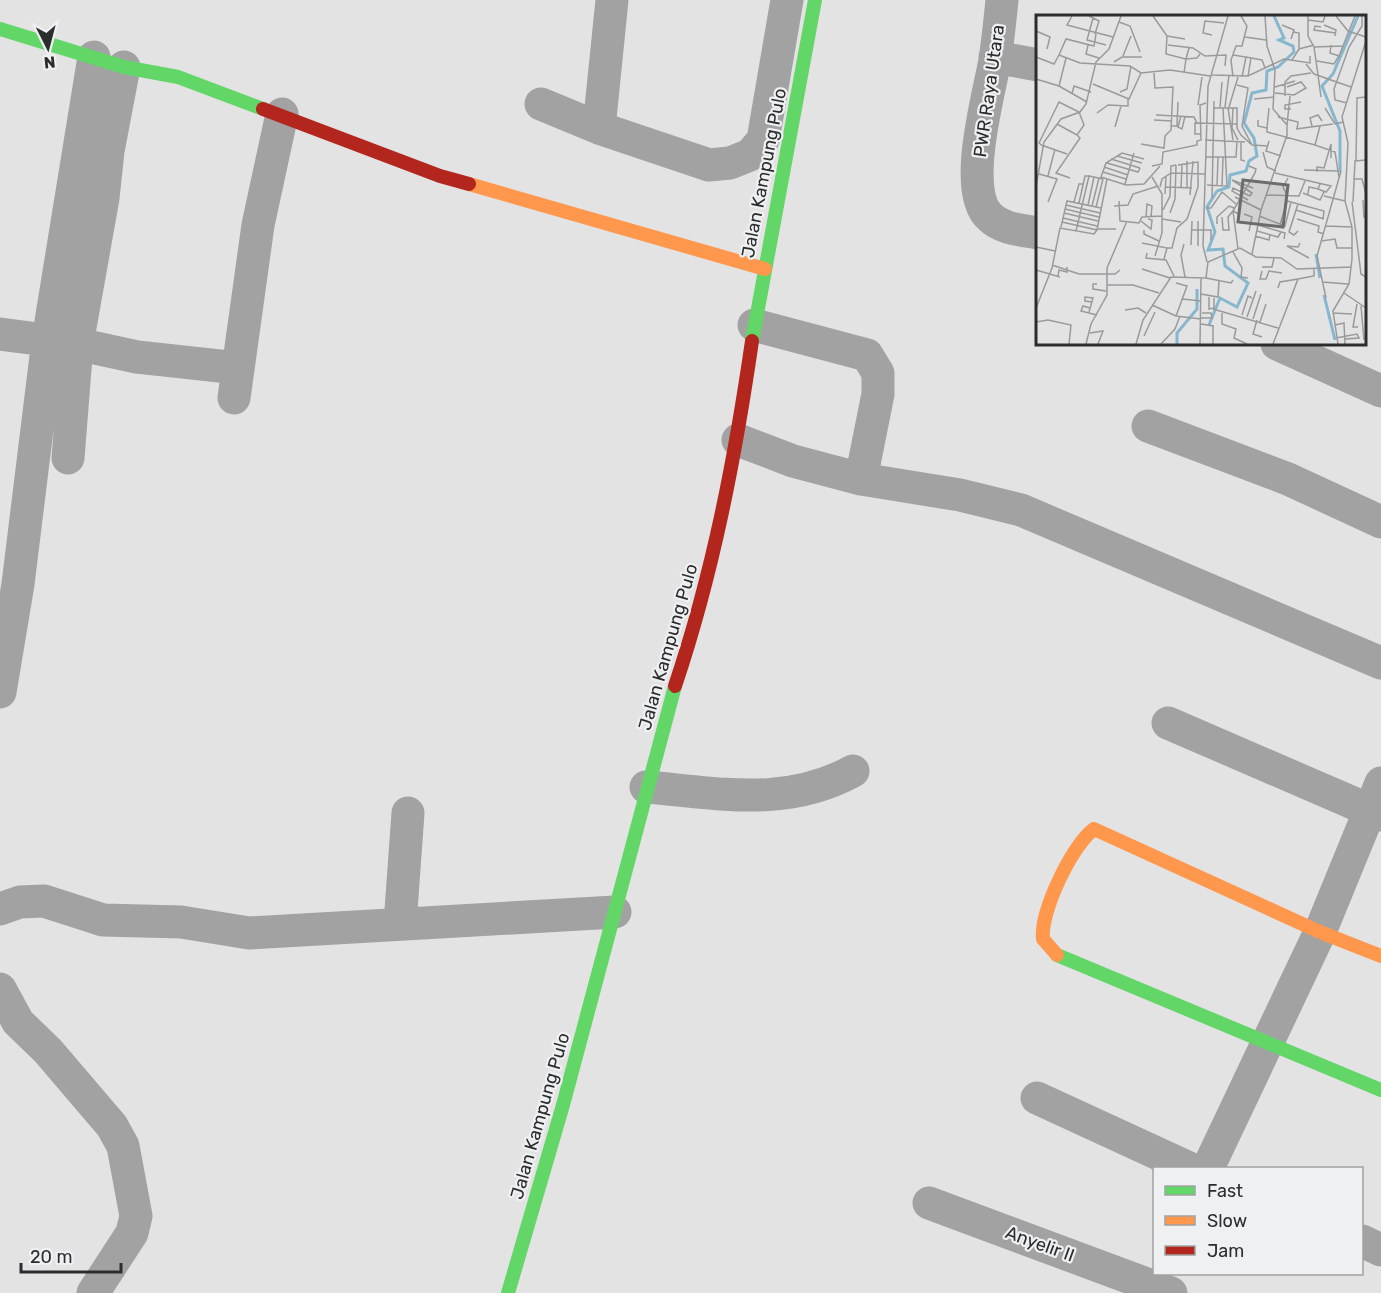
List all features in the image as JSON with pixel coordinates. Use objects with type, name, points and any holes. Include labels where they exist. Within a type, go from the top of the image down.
[{"type":"street","points":[[599,128],[612,0]]},
{"type":"street","points":[[541,104],[599,128],[710,165],[730,163],[750,155],[763,140],[787,0]]},
{"type":"street","name":"Jalan Kampung Pulo","points":[[508,1293],[615,912],[646,787],[715,550],[738,440],[754,325],[815,0]]},
{"type":"street","name":"PWR Raya Utara","points":[[1002,0],[995,57],[978,147],[978,192],[988,217],[1008,228],[1036,233]]},
{"type":"street","points":[[0,28],[109,62],[178,77],[243,103],[282,114],[440,176],[765,269]]},
{"type":"street","points":[[995,57],[1036,65]]},
{"type":"street","points":[[0,692],[63,342],[109,62]]},
{"type":"street","points":[[0,334],[63,342],[137,357],[236,383],[258,225],[282,114]]},
{"type":"street","points":[[754,325],[867,355],[878,373],[878,394],[861,479]]},
{"type":"street","points":[[63,342],[68,458]]},
{"type":"street","points":[[1279,345],[1381,391]]},
{"type":"street","points":[[1148,426],[1288,479],[1381,522]]},
{"type":"street","points":[[738,440],[793,461],[861,479],[960,495],[1021,510],[1381,663]]},
{"type":"street","points":[[1168,723],[1377,802],[1320,932],[1208,1167]]},
{"type":"street","points":[[646,787],[759,797],[794,794],[836,780],[853,771]]},
{"type":"street","points":[[400,924],[408,813]]},
{"type":"street","points":[[1381,956],[1320,932],[1094,829],[1087,833],[1080,843],[1055,893],[1042,927],[1043,939],[1048,948],[1079,965],[1269,1039],[1381,1089]]},
{"type":"street","points":[[0,909],[20,902],[44,902],[103,920],[180,922],[249,933],[615,912]]},
{"type":"street","points":[[0,989],[9,1030],[61,1067],[112,1126],[123,1146],[136,1216],[132,1233],[93,1293]]},
{"type":"street","points":[[1037,1098],[1187,1167]]},
{"type":"street","name":"Anyelir II","points":[[929,1203],[1156,1286]]},
{"type":"street","points":[[1363,1241],[1381,1250]]},
{"type":"traffic: fast","points":[[752,341],[815,0]]},
{"type":"traffic: fast","points":[[0,29],[124,67],[178,77],[263,109]]},
{"type":"traffic: fast","points":[[508,1293],[563,1105],[675,686]]},
{"type":"traffic: fast","points":[[1057,955],[1381,1090]]},
{"type":"traffic: slow","points":[[469,184],[765,269]]},
{"type":"traffic: slow","points":[[1057,955],[1043,939],[1043,927],[1047,913],[1067,864],[1085,837],[1094,829],[1320,932],[1381,956]]},
{"type":"traffic: jam","points":[[263,109],[440,176],[469,184]]},
{"type":"traffic: jam","points":[[675,686],[712,558],[738,428],[752,341]]}]
